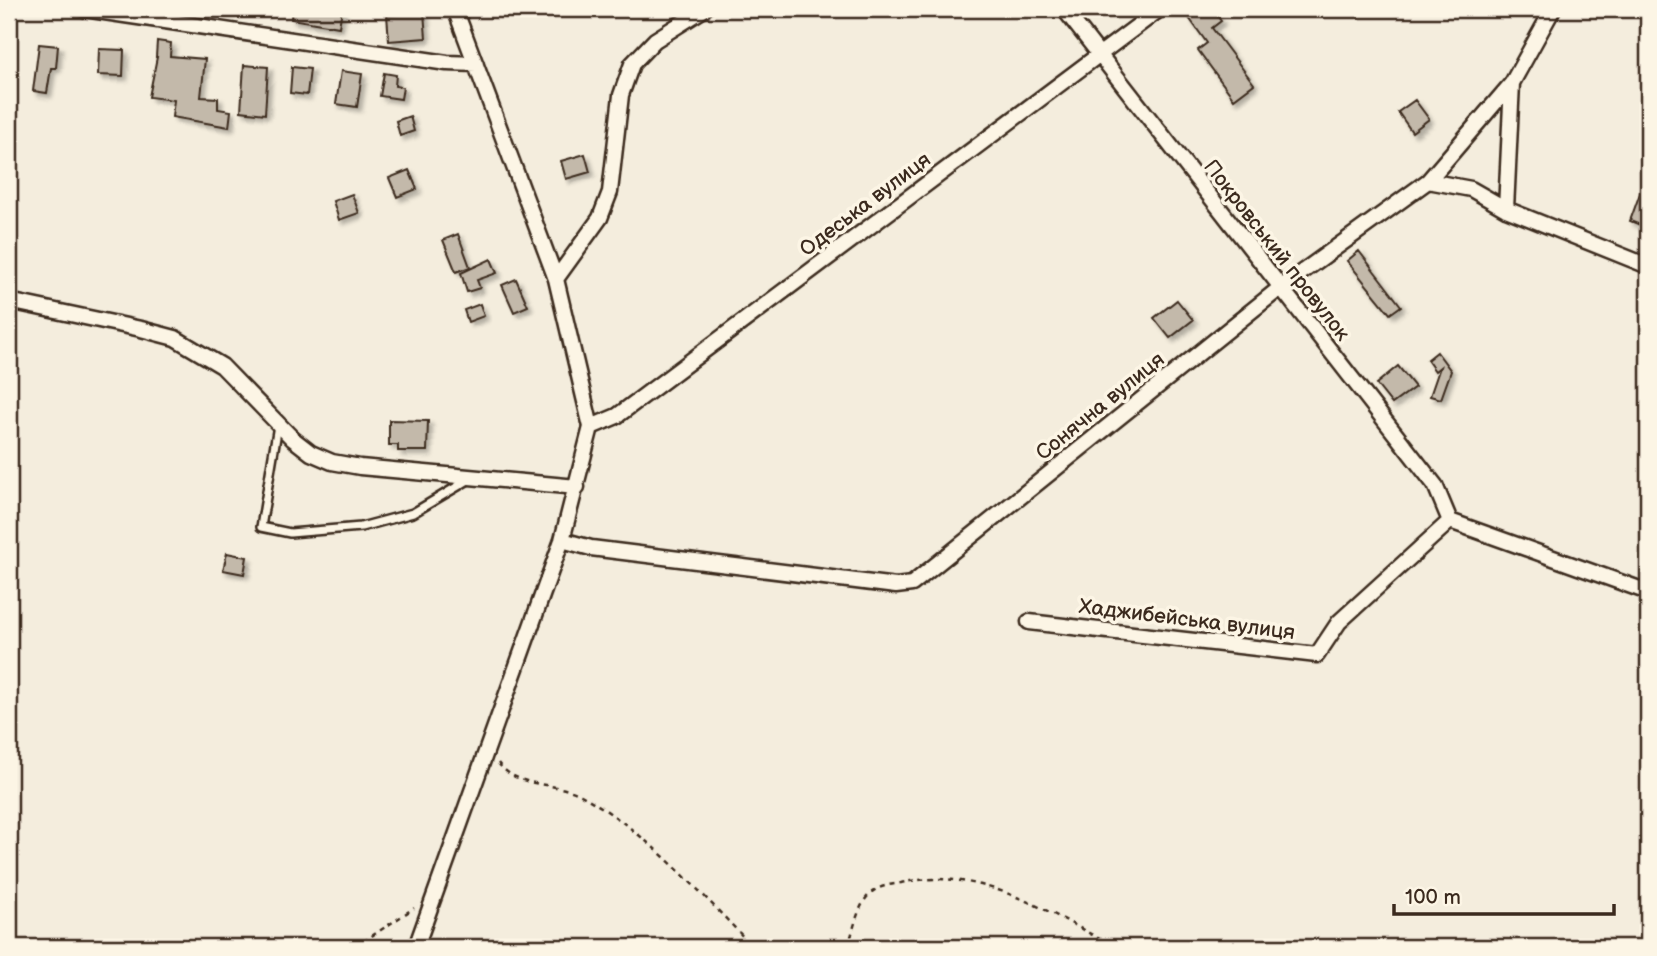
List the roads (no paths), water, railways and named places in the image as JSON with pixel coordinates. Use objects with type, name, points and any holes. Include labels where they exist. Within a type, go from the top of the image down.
[{"type":"street","points":[[84,9],[447,63],[476,64]]},
{"type":"street","points":[[416,947],[562,540],[591,427],[556,279],[455,9]]},
{"type":"street","points":[[556,279],[600,218],[610,192],[621,95],[632,64],[655,40],[704,9]]},
{"type":"street","name":"Покровський провулок","points":[[1064,9],[1435,485],[1450,521]]},
{"type":"street","name":"Одеська вулиця","points":[[591,427],[617,416],[1160,9]]},
{"type":"street","name":"Сонячна вулиця","points":[[562,540],[605,550],[896,586],[912,583],[1280,288],[1428,181],[1512,83],[1553,9]]},
{"type":"street","points":[[1506,209],[1512,83]]},
{"type":"street","points":[[1428,181],[1471,190],[1506,209],[1648,267]]},
{"type":"street","points":[[9,301],[141,328],[175,338],[222,366],[311,453],[332,462],[577,487]]},
{"type":"street","points":[[1450,521],[1648,592]]},
{"type":"street","name":"Хаджибейська вулиця","points":[[1029,622],[1317,655],[1339,622],[1450,521]]},
{"type":"lane","points":[[278,423],[261,527],[290,533],[361,527],[414,513],[473,477]]}]
